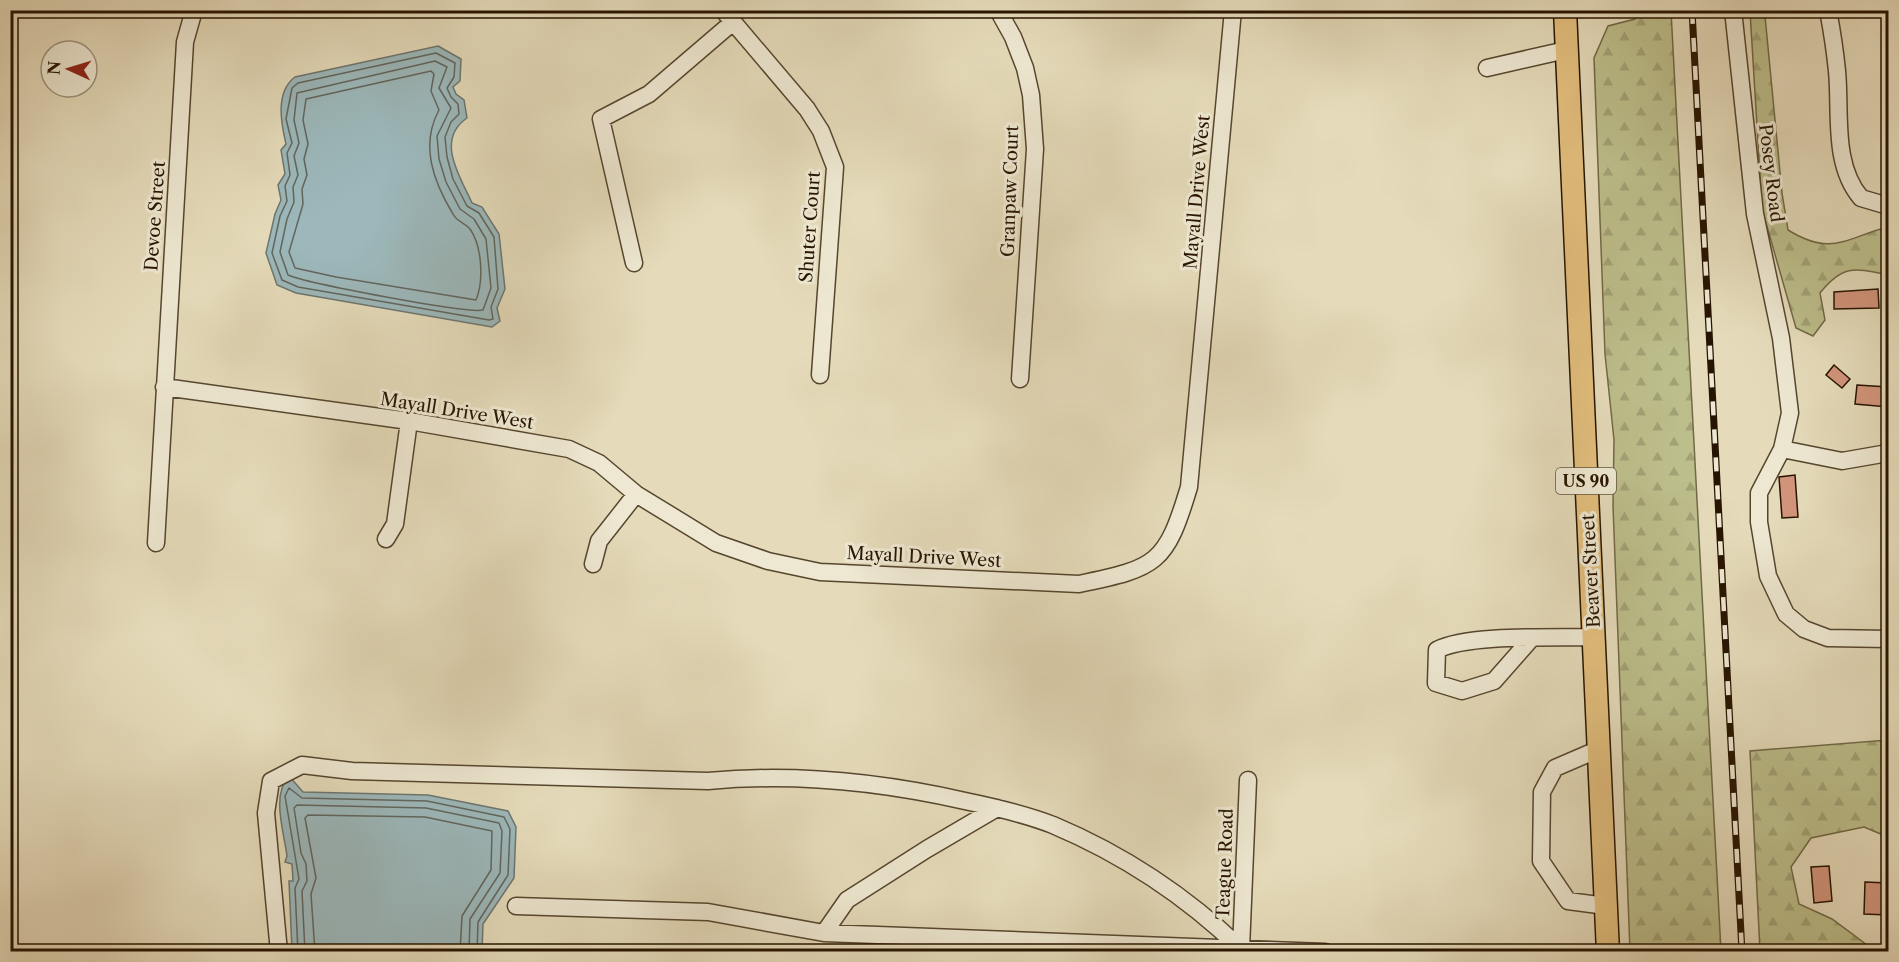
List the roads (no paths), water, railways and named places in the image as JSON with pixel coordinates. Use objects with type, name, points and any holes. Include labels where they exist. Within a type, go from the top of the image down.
[{"type":"main road","name":"Beaver Street","points":[[1564,10],[1608,951]]},
{"type":"street","name":"Devoe Street","points":[[156,543],[186,42],[194,10]]},
{"type":"street","name":"Granpaw Court","points":[[998,10],[1013,37],[1025,68],[1031,95],[1035,149],[1020,379]]},
{"type":"street","name":"Mayall Drive West","points":[[164,387],[409,422],[568,449],[599,463],[636,494],[716,543],[768,561],[820,572],[1079,584],[1114,577],[1145,566],[1160,555],[1177,528],[1189,487],[1233,10]]},
{"type":"street","name":"Posey Road","points":[[1733,10],[1755,214],[1781,338],[1790,413],[1782,449],[1759,493],[1759,522],[1768,576],[1786,614],[1804,629],[1828,638],[1888,639]]},
{"type":"street","points":[[1828,10],[1837,71],[1842,150],[1846,174],[1861,198],[1888,207]]},
{"type":"street","points":[[634,263],[601,118],[649,94],[728,16]]},
{"type":"street","name":"Shuter Court","points":[[728,16],[807,109],[821,130],[835,166],[820,375]]},
{"type":"street","points":[[1487,68],[1566,50]]},
{"type":"street","points":[[386,539],[395,524],[409,422]]},
{"type":"street","points":[[1782,449],[1842,461],[1888,453]]},
{"type":"street","points":[[593,564],[599,541],[636,494]]},
{"type":"street","points":[[1531,639],[1494,681],[1462,691],[1436,683],[1437,650],[1452,642],[1531,639],[1594,637]]},
{"type":"street","points":[[1599,749],[1555,768],[1542,792],[1541,861],[1568,901],[1606,906]]},
{"type":"street","points":[[279,951],[266,813],[271,781],[302,765],[352,771],[672,780],[836,780],[895,786],[997,808],[1051,825],[1110,852],[1203,913],[1242,949]]},
{"type":"street","name":"Teague Road","points":[[1242,949],[1248,780]]},
{"type":"street","points":[[824,933],[847,900],[997,808]]},
{"type":"street","points":[[516,906],[708,912],[824,933],[1325,951]]},
{"type":"water","points":[[438,46],[461,59],[460,81],[453,87],[456,94],[464,100],[467,118],[458,127],[451,147],[457,170],[472,203],[482,207],[499,234],[505,289],[497,308],[500,321],[492,327],[296,293],[277,285],[266,253],[275,214],[281,200],[278,185],[285,174],[281,150],[286,144],[281,108],[284,91],[289,83],[295,77]]},
{"type":"water","points":[[289,776],[303,792],[428,795],[508,811],[516,827],[514,878],[483,924],[482,951],[292,951],[289,881],[293,881],[292,864],[285,862],[287,856],[280,814],[281,793]]},
{"type":"railway","points":[[1692,10],[1742,952]]}]
